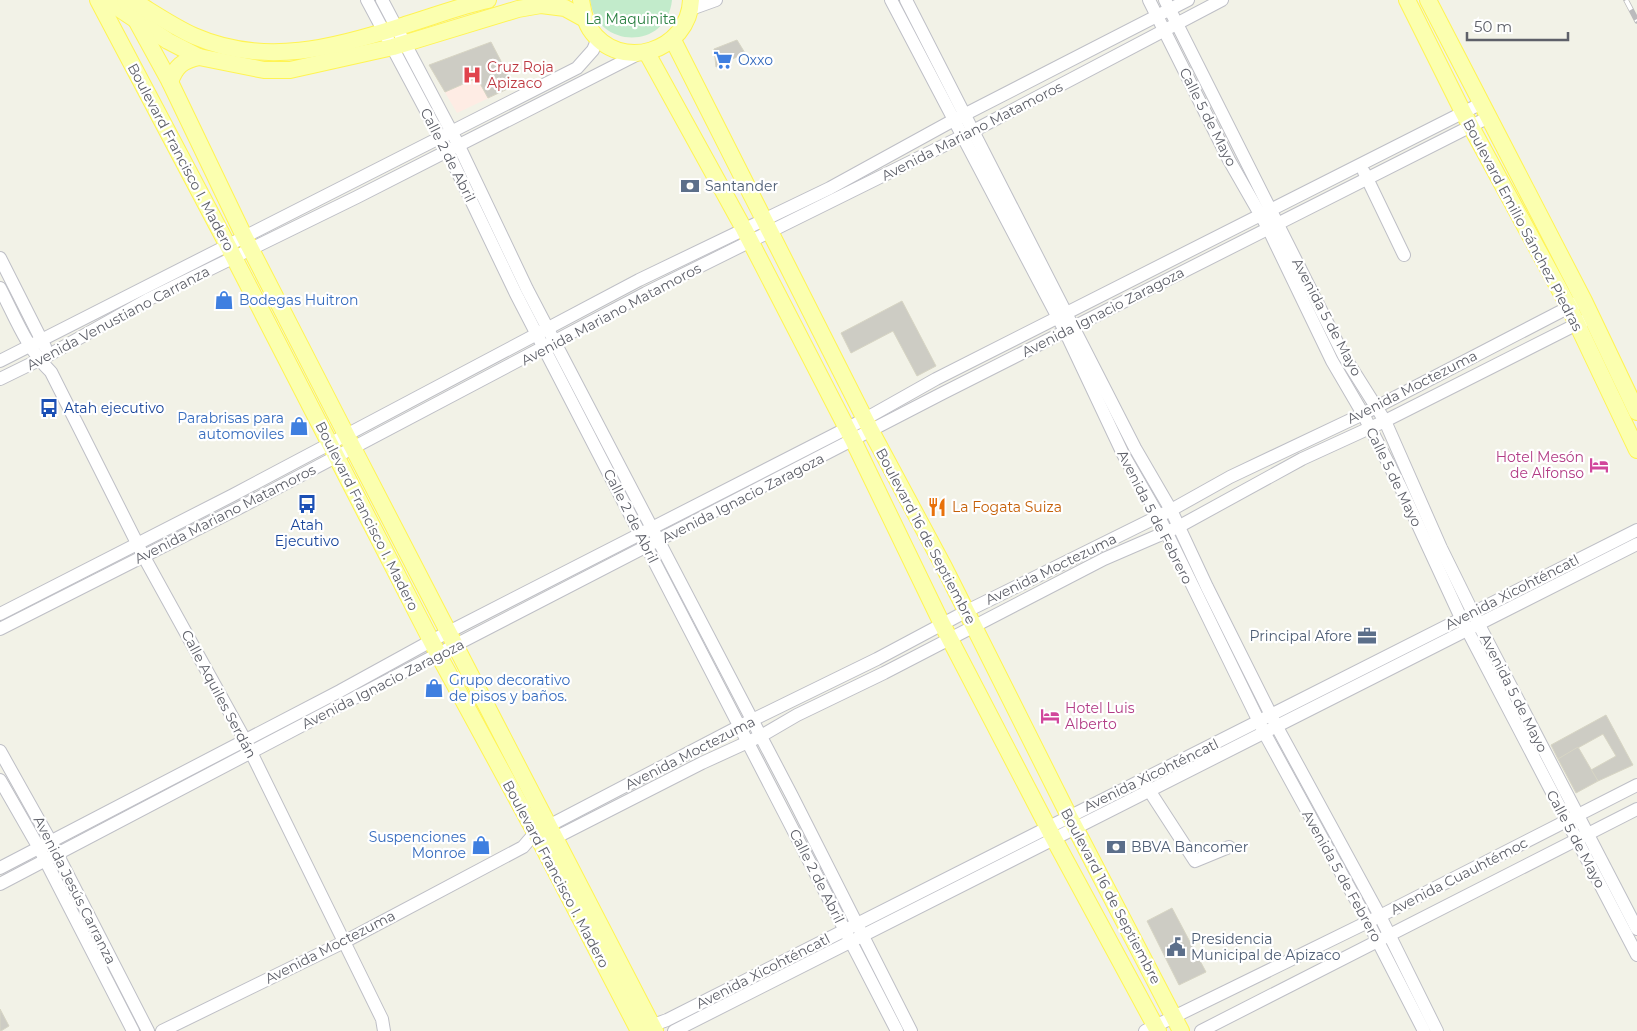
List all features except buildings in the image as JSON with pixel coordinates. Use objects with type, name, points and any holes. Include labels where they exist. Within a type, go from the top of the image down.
[{"type":"main road","name":"Boulevard Francisco I. Madero","points":[[98,0],[231,251],[434,647],[545,836]]},
{"type":"main road","points":[[106,0],[136,21],[199,57],[264,70],[290,70],[400,45],[518,9],[541,5],[566,8],[585,19]]},
{"type":"main road","name":"Boulevard Francisco I. Madero","points":[[124,0],[170,82],[248,243],[451,640],[545,836],[645,1030]]},
{"type":"main road","points":[[132,0],[194,36],[227,47],[268,54],[300,52],[391,29],[488,0]]},
{"type":"main road","points":[[581,0],[585,19],[598,38],[617,50],[643,53],[661,48],[673,40],[688,20],[691,4]]},
{"type":"main road","name":"Boulevard Emilio Sánchez Piedras","points":[[1408,0],[1466,119],[1577,304],[1592,316],[1637,412]]},
{"type":"main road","name":"Boulevard Emilio Sánchez Piedras","points":[[1428,0],[1485,110],[1577,304],[1577,324],[1637,450]]},
{"type":"main road","name":"Boulevard 16 de Septiembre","points":[[673,40],[868,425],[966,611],[1072,822],[1178,1024]]},
{"type":"main road","name":"Boulevard 16 de Septiembre","points":[[643,53],[747,235],[849,434],[942,624],[1153,1029]]},
{"type":"main road","points":[[170,82],[175,70],[181,63],[199,57]]},
{"type":"street","name":"Calle 2 de Abril","points":[[367,0],[391,29],[400,45],[453,147],[522,291],[714,664],[740,726],[779,802],[816,858]]},
{"type":"street","name":"Calle 2 de Abril","points":[[382,0],[391,29]]},
{"type":"street","points":[[691,4],[716,0]]},
{"type":"street","name":"Avenida 5 de Febrero","points":[[891,0],[952,121],[1013,222],[1069,328],[1100,394],[1123,454],[1158,515],[1172,529],[1207,587],[1311,788],[1383,938],[1421,1011],[1438,1031]]},
{"type":"street","name":"Avenida 5 de Febrero","points":[[906,0],[973,131],[1013,222]]},
{"type":"street","name":"Calle 5 de Mayo","points":[[1149,0],[1229,160],[1266,212],[1363,414],[1405,483],[1469,620],[1534,746],[1577,841],[1619,908],[1637,955]]},
{"type":"street","name":"Avenida Mariano Matamoros","points":[[767,226],[830,188],[952,121],[1157,16],[1167,5],[1188,0]]},
{"type":"street","name":"Avenida Mariano Matamoros","points":[[0,628],[144,556],[349,441],[416,397],[639,280],[767,226],[836,200],[961,135],[973,131],[1222,0]]},
{"type":"street","points":[[1167,5],[1241,154],[1266,212]]},
{"type":"street","points":[[906,30],[918,24]]},
{"type":"street","name":"Avenida Venustiano Carranza","points":[[248,243],[349,184],[577,68],[593,50],[598,38]]},
{"type":"street","name":"Avenida Venustiano Carranza","points":[[0,361],[248,243],[357,197],[643,53]]},
{"type":"street","points":[[1058,68],[1066,82]]},
{"type":"street","points":[[1197,96],[1210,90]]},
{"type":"street","name":"Avenida Ignacio Zaragoza","points":[[868,425],[936,380],[1360,165],[1485,110]]},
{"type":"street","name":"Avenida Ignacio Zaragoza","points":[[451,640],[561,575],[646,531],[868,425],[943,393],[999,365],[1367,178],[1466,119]]},
{"type":"street","points":[[1229,160],[1241,154]]},
{"type":"street","points":[[1360,165],[1404,255]]},
{"type":"street","points":[[349,184],[357,197]]},
{"type":"street","points":[[830,188],[836,200]]},
{"type":"street","name":"Avenida Mariano Matamoros","points":[[349,441],[423,412],[646,293],[747,235]]},
{"type":"street","name":"Calle Aquiles Serdán","points":[[0,258],[42,340],[44,357],[51,372],[144,556],[245,740],[383,1025],[395,1031]]},
{"type":"street","points":[[639,280],[646,293]]},
{"type":"street","name":"Calle Aquiles Serdán","points":[[0,288],[30,347],[44,357]]},
{"type":"street","name":"Avenida Venustiano Carranza","points":[[0,379],[44,357],[144,294]]},
{"type":"street","name":"Avenida Moctezuma","points":[[545,836],[616,791],[740,726],[877,659],[966,611],[1171,510],[1230,477],[1363,414],[1577,304]]},
{"type":"street","name":"Avenida Moctezuma","points":[[162,1031],[344,942],[545,836],[623,804],[702,763],[761,736],[798,715],[974,627],[1043,589],[1172,529],[1302,459],[1386,421],[1592,316]]},
{"type":"street","points":[[993,352],[999,365]]},
{"type":"street","name":"Avenida 5 de Mayo","points":[[1338,359],[1386,421],[1405,483]]},
{"type":"street","points":[[1464,361],[1474,376]]},
{"type":"street","points":[[475,367],[481,381]]},
{"type":"street","points":[[936,380],[943,393]]},
{"type":"street","name":"Avenida 5 de Febrero","points":[[1100,394],[1135,448],[1171,510],[1172,529],[1195,593],[1265,734],[1298,794],[1374,919]]},
{"type":"street","points":[[416,397],[423,412]]},
{"type":"street","name":"Avenida Ignacio Zaragoza","points":[[0,868],[340,691],[434,647],[569,588],[653,544],[849,434]]},
{"type":"street","points":[[1295,446],[1302,459]]},
{"type":"street","points":[[1123,454],[1135,448]]},
{"type":"street","name":"Avenida Mariano Matamoros","points":[[0,614],[137,542],[233,495],[333,450]]},
{"type":"street","points":[[1230,477],[1238,493]]},
{"type":"street","name":"Avenida Xicohténcatl","points":[[1072,822],[1150,791],[1265,734],[1275,721],[1340,687],[1397,650],[1469,620],[1537,587],[1600,555],[1637,530]]},
{"type":"street","name":"Avenida Xicohténcatl","points":[[1600,555],[1637,544]]},
{"type":"street","points":[[1096,547],[1104,559]]},
{"type":"street","points":[[561,575],[569,588]]},
{"type":"street","points":[[1036,578],[1043,589]]},
{"type":"street","points":[[1195,593],[1207,587]]},
{"type":"street","points":[[37,595],[43,607]]},
{"type":"street","name":"Avenida Xicohténcatl","points":[[1340,687],[1403,662],[1469,620]]},
{"type":"street","points":[[1224,652],[1238,646]]},
{"type":"street","name":"Avenida Ignacio Zaragoza","points":[[0,884],[347,703],[434,647]]},
{"type":"street","points":[[1397,650],[1403,662]]},
{"type":"street","points":[[877,659],[884,673]]},
{"type":"street","name":"Calle 2 de Abril","points":[[714,664],[752,720],[792,796],[816,858],[854,933],[872,981],[898,1023],[911,1031]]},
{"type":"street","points":[[340,691],[347,703]]},
{"type":"street","points":[[791,702],[798,715]]},
{"type":"street","name":"Avenida Xicohténcatl","points":[[645,1030],[722,992],[788,966],[854,933],[1051,833],[1143,780],[1259,721],[1275,721]]},
{"type":"street","name":"Avenida 5 de Mayo","points":[[1534,746],[1579,814],[1619,908],[1637,929]]},
{"type":"street","points":[[1209,747],[1214,760]]},
{"type":"street","points":[[696,750],[702,763]]},
{"type":"street","name":"Avenida Jesús Carranza","points":[[0,751],[51,842],[148,1031]]},
{"type":"street","name":"Avenida Jesús Carranza","points":[[0,780],[39,848],[133,1031]]},
{"type":"street","points":[[1143,780],[1195,861],[1228,847]]},
{"type":"street","name":"Avenida Cuauhtémoc","points":[[1153,1029],[1178,1024],[1374,919],[1637,784]]},
{"type":"street","points":[[1298,794],[1311,788]]},
{"type":"street","points":[[616,791],[623,804]]},
{"type":"street","points":[[142,794],[149,806]]},
{"type":"street","points":[[779,802],[792,796]]},
{"type":"street","name":"Avenida Cuauhtémoc","points":[[1201,1031],[1637,809]]},
{"type":"street","name":"Calle 2 de Abril","points":[[854,933],[883,974],[898,1023]]},
{"type":"street","points":[[88,945],[100,938]]},
{"type":"street","name":"Avenida Xicohténcatl","points":[[674,1031],[727,1004],[788,966]]},
{"type":"street","points":[[872,981],[883,974]]},
{"type":"street","points":[[722,992],[727,1004]]},
{"type":"street","name":"Avenida 5 de Febrero","points":[[1421,1011],[1424,1031]]},
{"type":"shaded area","name":"Cruz Roja Apizaco","points":[[491,42],[514,86],[457,113],[429,65]]},
{"type":"green space","name":"La Maquinita","points":[[590,0],[672,0],[667,17],[658,28],[645,35],[631,38],[617,35],[605,28],[595,16]]},
{"type":"railway","points":[[1626,0],[1637,21]]},
{"type":"place","name":"Oxxo","points":[[723,60]]},
{"type":"place","name":"Cruz Roja Apizaco","points":[[472,75]]},
{"type":"place","name":"Santander","points":[[690,186]]},
{"type":"place","name":"Bodegas Huitron","points":[[224,300]]},
{"type":"place","name":"Atah ejecutivo","points":[[49,408]]},
{"type":"place","name":"Parabrisas para automoviles","points":[[299,426]]},
{"type":"place","name":"Hotel Mesón de Alfonso","points":[[1599,465]]},
{"type":"place","name":"Atah Ejecutivo","points":[[307,504]]},
{"type":"place","name":"La Fogata Suiza","points":[[937,507]]},
{"type":"place","name":"Principal Afore","points":[[1367,636]]},
{"type":"place","name":"Grupo decorativo de pisos y baños.","points":[[434,688]]},
{"type":"place","name":"Hotel Luis Alberto","points":[[1050,716]]},
{"type":"place","name":"Suspenciones Monroe","points":[[481,845]]},
{"type":"place","name":"BBVA Bancomer","points":[[1116,847]]},
{"type":"place","name":"Presidencia Municipal de Apizaco","points":[[1176,947]]}]
